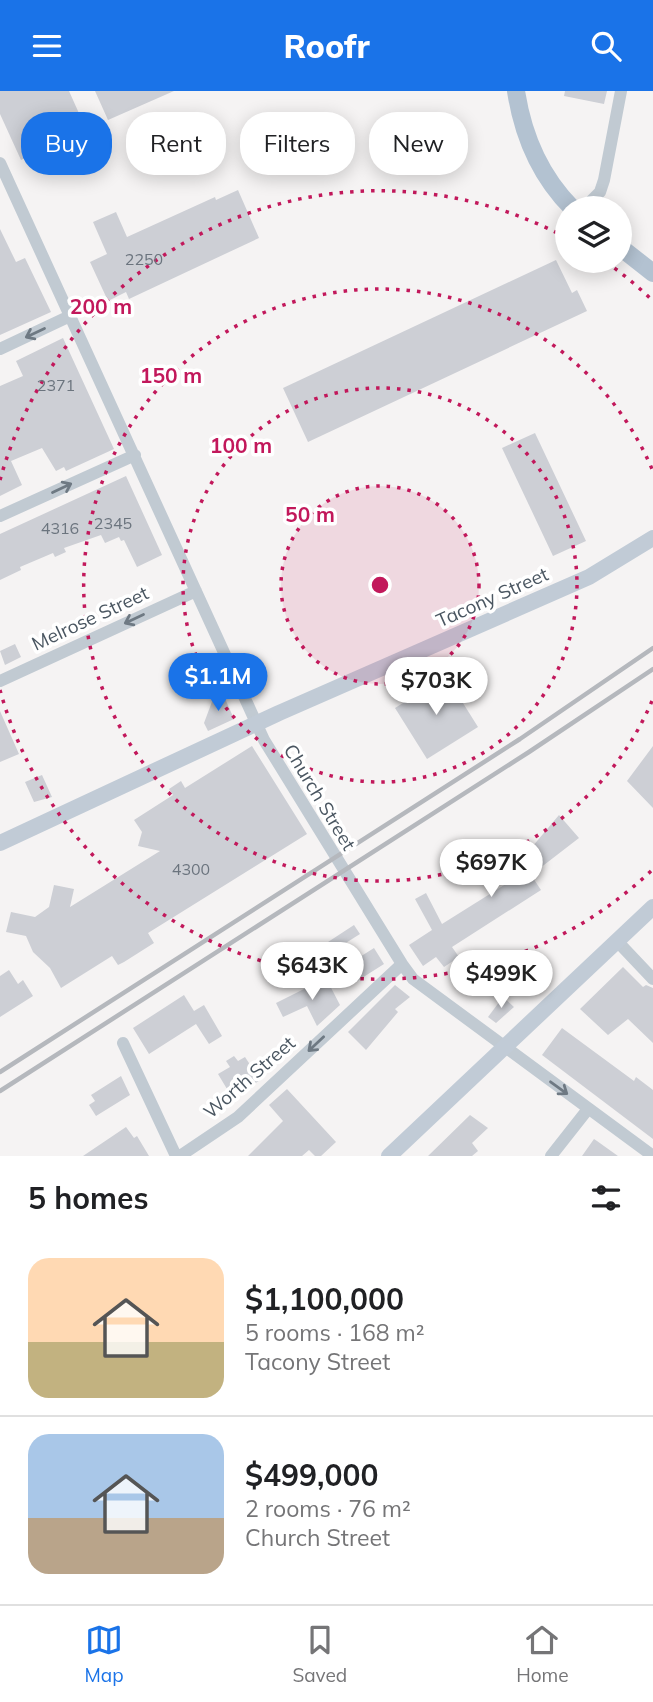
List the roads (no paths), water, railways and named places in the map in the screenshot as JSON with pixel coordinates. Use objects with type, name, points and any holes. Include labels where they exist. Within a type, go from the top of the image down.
[{"type":"main road","points":[[516,91],[524,129],[538,164],[563,196]]},
{"type":"main road","points":[[632,256],[653,273]]},
{"type":"main road","name":"Tacony Street","points":[[0,843],[589,577],[653,538]]},
{"type":"main road","points":[[389,1156],[653,907]]},
{"type":"street","points":[[596,196],[604,180],[621,91]]},
{"type":"street","name":"Church Street","points":[[0,163],[4,182],[135,454],[258,725],[331,852],[402,964],[414,979],[653,1156]]},
{"type":"street","points":[[0,349],[70,316]]},
{"type":"street","points":[[0,516],[135,454]]},
{"type":"street","name":"Melrose Street","points":[[0,681],[196,591]]},
{"type":"street","points":[[617,941],[653,979]]},
{"type":"street","name":"Worth Street","points":[[178,1156],[237,1117],[402,964]]},
{"type":"street","points":[[123,1043],[178,1156]]},
{"type":"street","points":[[551,1156],[588,1109]]},
{"type":"railway","points":[[0,1072],[520,739],[653,648]]},
{"type":"railway","points":[[0,1091],[529,752],[653,669]]}]
